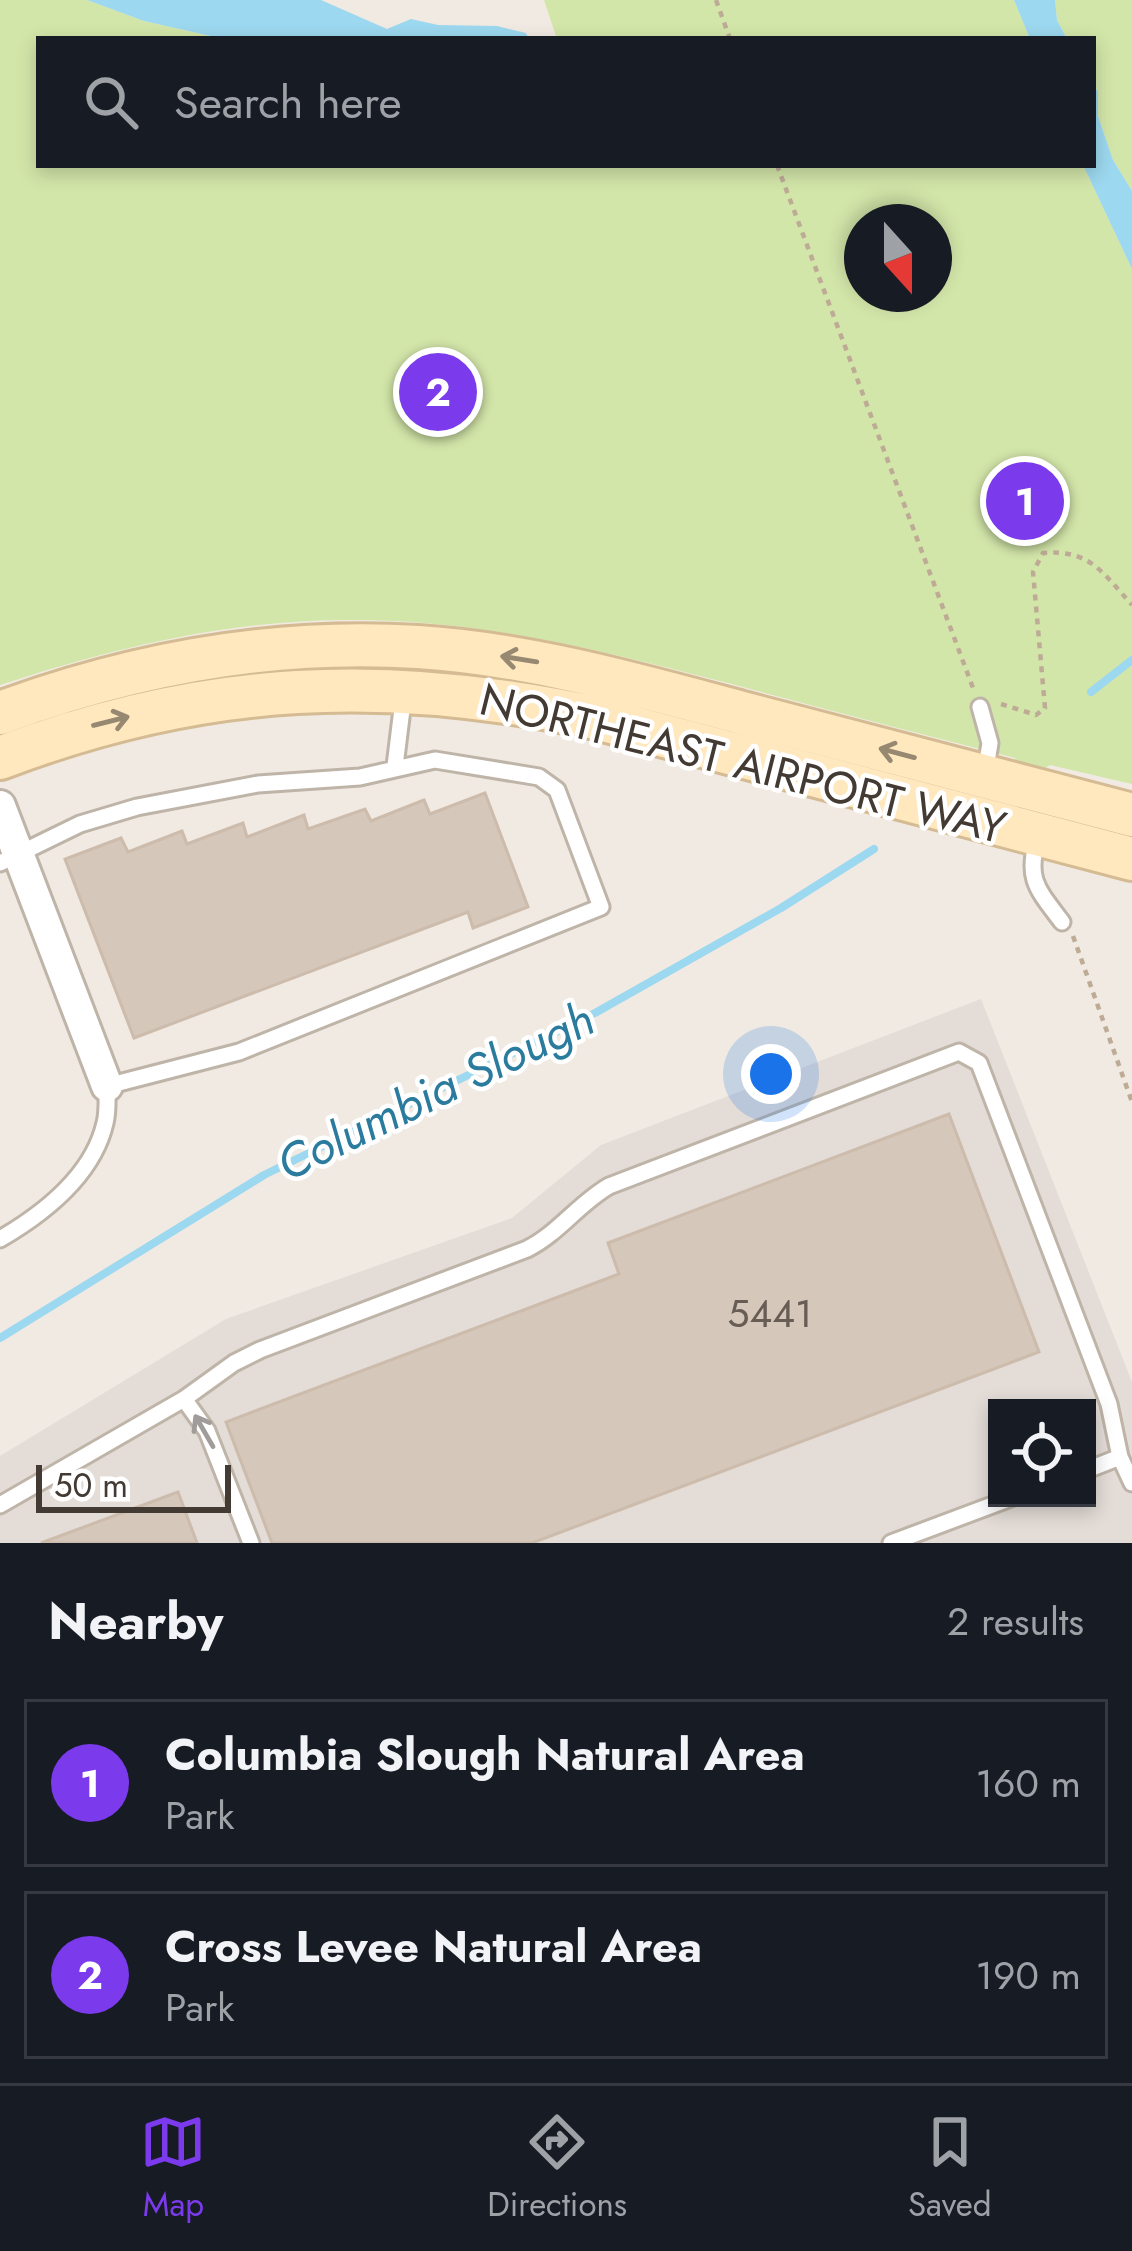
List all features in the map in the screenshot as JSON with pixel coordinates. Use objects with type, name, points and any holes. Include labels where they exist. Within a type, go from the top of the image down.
[{"type":"main road","name":"NORTHEAST AIRPORT WAY","points":[[0,713],[87,683],[182,659],[287,647],[418,647],[545,664],[1132,815]]},
{"type":"main road","name":"NORTHEAST AIRPORT WAY","points":[[0,758],[90,727],[197,702],[314,689],[404,689],[524,703],[600,719],[1132,860]]},
{"type":"street","points":[[0,806],[9,860],[107,1086]]},
{"type":"lane","points":[[394,766],[404,689]]},
{"type":"lane","points":[[980,707],[1023,831],[1031,874],[1062,922]]},
{"type":"lane","points":[[0,1239],[38,1216],[70,1185],[105,1124],[107,1086],[239,1052],[601,907],[557,790],[539,777],[435,760],[360,777],[258,784],[137,807],[80,824],[9,860]]},
{"type":"lane","points":[[0,1505],[184,1400],[260,1350],[546,1239],[591,1196],[609,1186],[959,1052],[979,1064],[1109,1404],[1120,1457],[1132,1483]]},
{"type":"lane","points":[[184,1400],[207,1430],[251,1543]]},
{"type":"lane","points":[[1096,1466],[1120,1457]]},
{"type":"lane","points":[[891,1543],[988,1507]]},
{"type":"path","points":[[716,0],[729,36]]},
{"type":"path","points":[[778,168],[980,707],[1008,704],[1036,716],[1045,708],[1033,572],[1043,554],[1070,551],[1097,566],[1132,605]]},
{"type":"path","points":[[1062,922],[1075,938],[1132,1102]]},
{"type":"shaded area","points":[[981,999],[1132,1382],[1132,1543],[0,1543],[0,1456],[226,1319],[512,1218],[601,1145]]},
{"type":"green space","points":[[0,0],[87,0],[144,21],[211,36],[36,36],[36,168],[1084,168],[1132,269],[1132,784],[1050,765],[1024,783],[1015,758],[631,659],[491,631],[396,621],[303,621],[128,648],[0,685]]},
{"type":"green space","points":[[544,0],[1014,0],[1029,36],[556,36]]},
{"type":"green space","points":[[1055,0],[1132,0],[1132,191],[1113,160],[1098,116],[1096,36],[1065,36],[1057,20]]},
{"type":"water","points":[[87,0],[321,0],[387,29],[411,19],[438,25],[497,26],[528,36],[211,36],[144,21]]},
{"type":"water","points":[[1014,0],[1055,0],[1057,20],[1065,36],[1029,36]]},
{"type":"water","points":[[1096,89],[1098,116],[1113,160],[1132,191],[1132,269],[1084,168],[1096,168]]},
{"type":"building","points":[[485,793],[528,907],[473,928],[468,912],[134,1038],[65,859],[121,838],[128,852],[182,831],[187,844],[243,823],[247,837],[304,815],[308,829],[365,809],[371,821],[424,800],[430,814]]},
{"type":"building","points":[[949,1114],[1039,1352],[532,1543],[272,1543],[226,1422],[619,1274],[608,1243]]},
{"type":"building","points":[[178,1492],[197,1543],[41,1543]]},
{"type":"waterway","name":"Columbia Slough","points":[[1091,692],[1132,660]]},
{"type":"waterway","name":"Columbia Slough","points":[[0,1338],[264,1175],[595,1013],[781,908],[874,849]]},
{"type":"place","name":"Cross Levee Natural Area","points":[[438,392]]},
{"type":"place","name":"Columbia Slough Natural Area","points":[[1025,501]]}]
